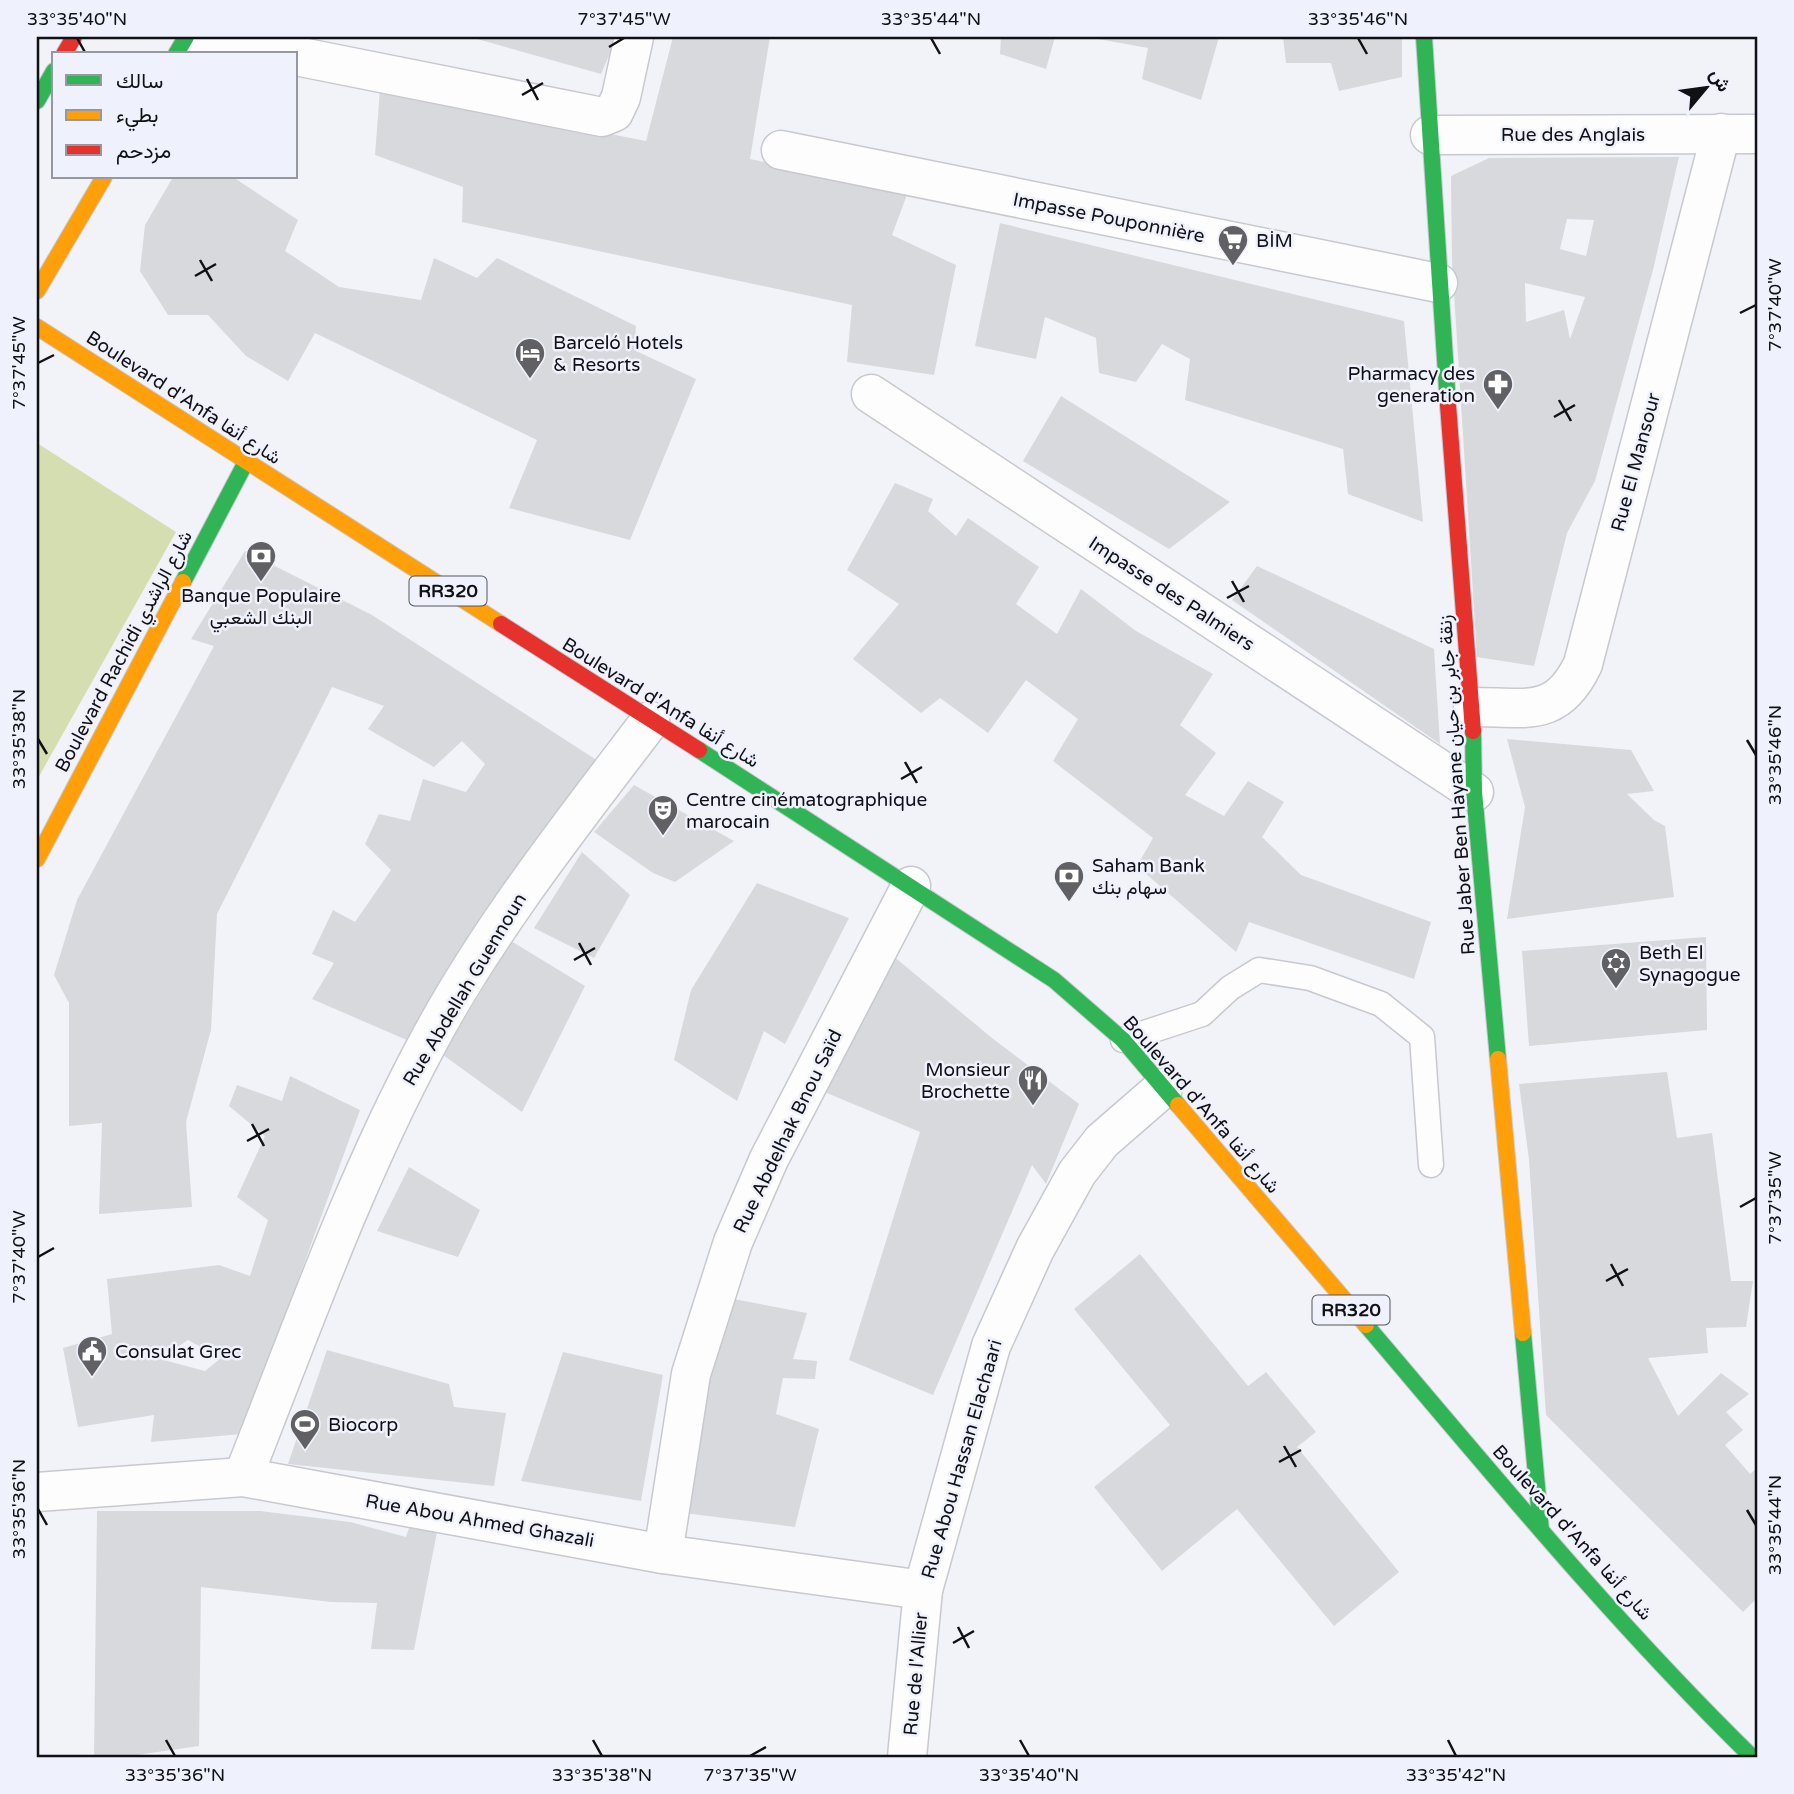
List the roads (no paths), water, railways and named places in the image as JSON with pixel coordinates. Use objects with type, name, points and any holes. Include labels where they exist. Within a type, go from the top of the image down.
[{"type":"main road","name":"Rue Jaber Ben Hayane زنقة جابر بن حيان","points":[[1424,37],[1438,283],[1473,707],[1474,792],[1541,1530]]},
{"type":"main road","points":[[37,102],[52,75]]},
{"type":"main road","points":[[37,291],[103,178]]},
{"type":"main road","name":"Boulevard d'Anfa شارع أنفا","points":[[37,327],[1054,980],[1123,1040],[1541,1530],[1710,1716],[1752,1757]]},
{"type":"main road","name":"Boulevard Rachidi شارع الراشدي","points":[[37,859],[246,462]]},
{"type":"main road","points":[[1710,1716],[1745,1730]]},
{"type":"street","points":[[197,37],[276,52]]},
{"type":"street","points":[[298,56],[602,117],[614,112],[621,97],[634,37]]},
{"type":"street","name":"Rue des Anglais","points":[[1430,135],[1739,133]]},
{"type":"street","name":"Rue El Mansour","points":[[1473,707],[1537,707],[1559,700],[1573,685],[1583,664],[1739,133]]},
{"type":"street","name":"Impasse Pouponnière","points":[[781,150],[1438,283]]},
{"type":"street","name":"Impasse des Palmiers","points":[[871,394],[1474,792]]},
{"type":"street","name":"Rue Abdellah Guennoun","points":[[243,1477],[367,1165],[426,1045],[525,887],[650,720]]},
{"type":"street","name":"Rue Abdelhak Bnou Saïd","points":[[663,1553],[691,1374],[733,1242],[769,1159],[911,886]]},
{"type":"street","name":"Rue Abou Hassan Elachaari","points":[[923,1590],[991,1346],[1035,1249],[1077,1173],[1102,1141],[1163,1088]]},
{"type":"street","name":"Rue Abou Ahmed Ghazali","points":[[37,1492],[243,1477],[663,1553],[923,1590]]},
{"type":"street","name":"Rue de l'Allier","points":[[907,1757],[923,1590]]},
{"type":"lane","points":[[1123,1040],[1202,1014],[1230,988],[1259,970],[1310,978],[1381,1004],[1422,1037],[1432,1165]]},
{"type":"place","name":"BİM","points":[[1233,267]]},
{"type":"place","name":"Barceló Hotels & Resorts","points":[[530,380]]},
{"type":"place","name":"Pharmacy des generation","points":[[1498,411]]},
{"type":"place","name":"Banque Populaire البنك الشعبي","points":[[261,583]]},
{"type":"place","name":"Centre cinématographique marocain","points":[[663,837]]},
{"type":"place","name":"Saham Bank سهام بنك","points":[[1069,903]]},
{"type":"place","name":"Beth El Synagogue","points":[[1616,990]]},
{"type":"place","name":"Monsieur Brochette","points":[[1033,1107]]},
{"type":"place","name":"Consulat Grec","points":[[92,1378]]},
{"type":"place","name":"Biocorp","points":[[305,1451]]}]
